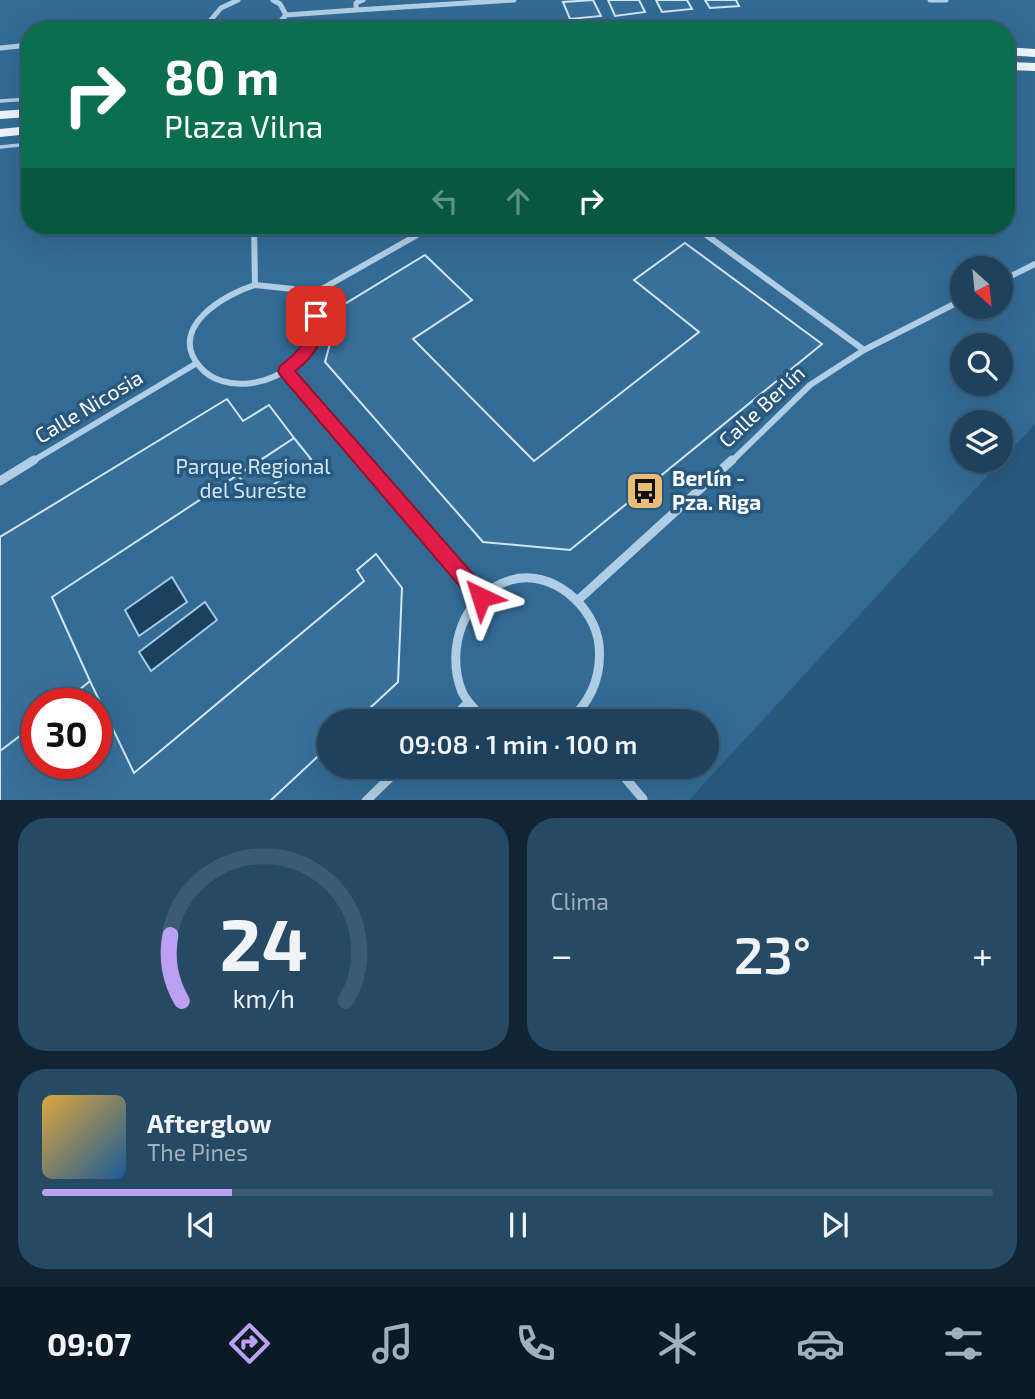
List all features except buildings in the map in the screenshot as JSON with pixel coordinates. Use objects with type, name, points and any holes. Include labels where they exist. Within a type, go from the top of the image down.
[{"type":"main road","points":[[1015,52],[1035,53]]},
{"type":"main road","points":[[1015,66],[1035,67]]},
{"type":"main road","points":[[0,115],[21,114]]},
{"type":"main road","points":[[0,133],[21,131]]},
{"type":"street","points":[[210,21],[212,15],[226,2],[238,0]]},
{"type":"street","points":[[273,0],[280,4],[286,15],[284,21]]},
{"type":"street","points":[[356,9],[356,3],[363,0]]},
{"type":"street","points":[[286,15],[514,0]]},
{"type":"street","points":[[930,0],[946,0]]},
{"type":"street","points":[[0,48],[21,46]]},
{"type":"street","points":[[254,235],[255,285]]},
{"type":"street","points":[[306,298],[417,235]]},
{"type":"street","points":[[706,235],[864,349]]},
{"type":"street","points":[[1013,275],[1035,264]]},
{"type":"street","points":[[255,285],[279,285],[306,298],[316,316],[315,336],[303,357],[285,371],[267,379],[239,383],[214,377],[197,363],[191,342],[199,320],[207,310],[229,294],[255,285]]},
{"type":"street","name":"Calle Berlín","points":[[577,601],[707,485],[810,385],[864,349],[950,306]]},
{"type":"street","name":"Calle Nicosia","points":[[0,481],[197,363]]},
{"type":"street","points":[[285,371],[481,597]]},
{"type":"street","points":[[474,709],[468,703],[456,676],[454,646],[463,618],[481,597],[506,582],[535,579],[562,589],[577,601],[594,624],[601,660],[598,679],[580,709]]},
{"type":"street","points":[[462,709],[468,703]]},
{"type":"street","points":[[366,800],[388,779]]},
{"type":"street","points":[[625,779],[643,799]]},
{"type":"lane","points":[[0,102],[21,100]]},
{"type":"lane","points":[[0,146],[21,145]]},
{"type":"green space","name":"Parque Regional del Sureste","points":[[0,0],[1035,0],[1035,424],[1013,448],[1013,410],[950,410],[950,473],[990,473],[719,767],[719,709],[317,709],[317,779],[708,779],[689,800],[0,800]]},
{"type":"shaded area","points":[[172,577],[187,602],[139,636],[125,610]]},
{"type":"shaded area","points":[[205,602],[217,620],[151,671],[139,652]]},
{"type":"place","name":"Berlín - Pza. Riga","points":[[645,491]]},
{"type":"route","points":[[316,316],[315,336],[310,347],[303,357],[285,371],[481,597]]}]
